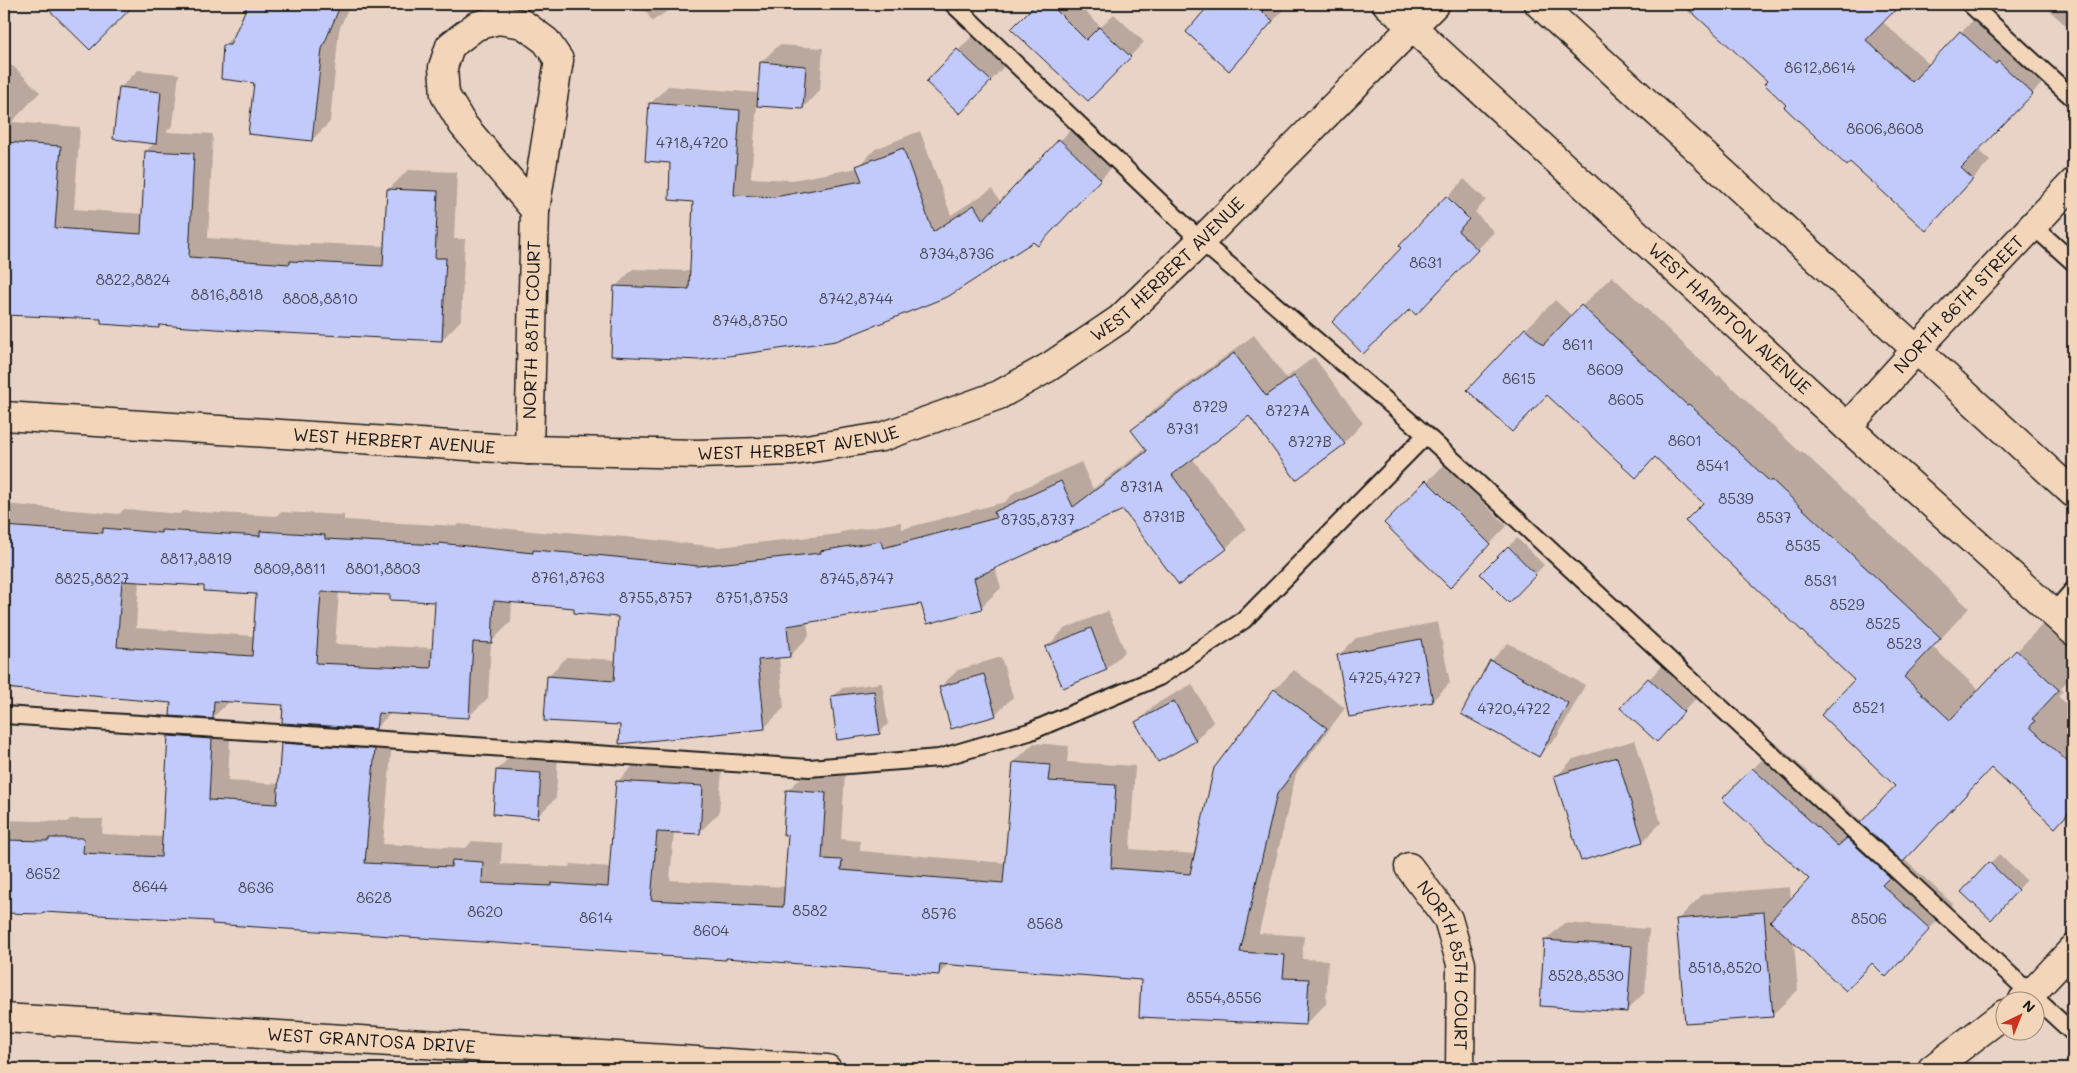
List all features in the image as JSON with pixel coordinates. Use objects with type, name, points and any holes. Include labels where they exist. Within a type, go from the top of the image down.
[{"type":"street","name":"WEST HAMPTON AVENUE","points":[[1387,4],[2073,631]]},
{"type":"street","name":"WEST HERBERT AVENUE","points":[[4,416],[529,450],[697,454],[793,451],[882,437],[999,395],[1049,367],[1120,319],[1201,241],[1435,4]]},
{"type":"street","points":[[1539,4],[2073,493]]},
{"type":"street","name":"NORTH 88TH COURT","points":[[529,450],[535,210],[560,60],[546,41],[523,24],[498,20],[476,26],[450,46],[443,67],[445,95],[463,125],[535,210]]},
{"type":"street","name":"NORTH 86TH STREET","points":[[1847,426],[2073,183]]},
{"type":"street","name":"NORTH 85TH COURT","points":[[1409,867],[1448,919],[1461,964],[1460,1069]]},
{"type":"street","points":[[2034,990],[2073,949]]},
{"type":"street","name":"WEST GRANTOSA DRIVE","points":[[4,1018],[827,1069]]},
{"type":"street","points":[[1932,1069],[1994,1022]]},
{"type":"lane","points":[[953,4],[1201,241],[1426,435],[2020,990]]},
{"type":"lane","points":[[1970,4],[2073,98]]},
{"type":"lane","points":[[2033,226],[2073,262]]},
{"type":"lane","points":[[4,715],[809,768],[939,758],[1029,732],[1159,677],[1244,620],[1426,435]]},
{"type":"lane","points":[[2053,613],[2073,590]]},
{"type":"lane","points":[[2044,1010],[2073,1033]]},
{"type":"building","points":[[43,4],[135,4],[90,50]]},
{"type":"building","points":[[248,4],[341,4],[322,49],[312,141],[248,134],[254,83],[221,79],[223,45],[230,45]]},
{"type":"building","points":[[1036,4],[1050,4],[1086,40],[1099,27],[1131,57],[1088,101],[1011,29]]},
{"type":"building","points":[[1210,4],[1254,4],[1273,21],[1229,71],[1186,32]]},
{"type":"building","points":[[1683,4],[1901,4],[1866,40],[1912,82],[1960,31],[1996,64],[1998,61],[2033,94],[1961,168],[1973,179],[1926,231],[1850,162],[1847,166],[1784,107],[1786,105],[1764,84],[1767,81]]},
{"type":"building","points":[[957,49],[991,81],[960,114],[926,82]]},
{"type":"building","points":[[760,62],[806,66],[803,109],[757,106]]},
{"type":"building","points":[[119,87],[161,92],[156,144],[113,139]]},
{"type":"building","points":[[649,103],[740,110],[734,195],[774,197],[862,181],[856,166],[903,148],[933,232],[974,205],[983,220],[1059,139],[1101,179],[1038,246],[1033,242],[949,296],[836,341],[700,360],[611,356],[614,286],[689,289],[693,202],[669,200],[670,163],[645,161]]},
{"type":"building","points":[[4,142],[61,146],[55,228],[141,234],[145,151],[194,153],[189,257],[290,264],[290,261],[383,266],[387,189],[438,191],[435,258],[446,258],[442,341],[159,325],[159,328],[101,324],[101,319],[4,315]]},
{"type":"building","points":[[1446,196],[1469,219],[1458,231],[1478,250],[1416,315],[1410,309],[1363,354],[1332,322],[1401,248],[1399,246]]},
{"type":"building","points":[[1581,305],[1687,405],[1689,404],[1770,482],[1772,480],[1941,638],[1904,677],[1950,720],[2016,650],[2059,690],[2032,719],[2035,721],[2030,727],[2073,767],[2073,808],[2055,828],[1991,768],[1903,862],[1860,823],[1895,786],[1821,715],[1854,680],[1685,521],[1703,503],[1655,457],[1636,478],[1547,395],[1512,432],[1467,390],[1525,328],[1543,345]]},
{"type":"building","points":[[1234,353],[1266,396],[1294,376],[1345,444],[1296,480],[1249,416],[1172,475],[1227,549],[1179,585],[1123,510],[974,578],[982,609],[927,624],[921,604],[787,626],[790,657],[758,660],[765,729],[619,744],[620,725],[544,721],[547,676],[614,681],[618,617],[574,613],[574,608],[494,601],[492,643],[473,642],[469,718],[378,713],[376,729],[282,723],[283,705],[214,701],[213,719],[170,716],[171,703],[4,688],[4,526],[103,533],[103,528],[161,533],[161,530],[260,536],[260,531],[325,535],[325,539],[439,545],[439,543],[533,553],[533,550],[698,566],[821,553],[820,551],[881,541],[883,548],[996,518],[994,512],[1061,481],[1073,507],[1147,451],[1131,430]],"holes":[[[122,581],[204,586],[204,591],[256,594],[252,656],[117,647]],[[321,592],[390,595],[390,600],[435,602],[431,668],[316,663]]]},
{"type":"building","points":[[1426,480],[1490,544],[1450,588],[1384,523]]},
{"type":"building","points":[[1508,546],[1536,575],[1509,603],[1480,574]]},
{"type":"building","points":[[1091,628],[1107,670],[1063,688],[1045,647]]},
{"type":"building","points":[[1421,639],[1433,702],[1349,717],[1337,655]]},
{"type":"building","points":[[1490,660],[1568,703],[1539,757],[1461,714]]},
{"type":"building","points":[[984,674],[996,716],[951,729],[939,687]]},
{"type":"building","points":[[1648,678],[1684,712],[1657,742],[1620,708]]},
{"type":"building","points":[[1274,689],[1327,728],[1277,794],[1240,952],[1285,955],[1283,978],[1309,979],[1306,1025],[1139,1017],[1141,980],[940,964],[939,975],[726,958],[726,960],[661,956],[661,954],[212,924],[212,921],[43,912],[43,914],[4,913],[4,840],[49,841],[49,838],[84,838],[83,853],[161,857],[168,736],[212,739],[209,800],[277,804],[281,743],[375,749],[365,863],[451,867],[452,860],[483,862],[482,883],[551,886],[551,883],[608,887],[616,781],[703,786],[700,834],[657,832],[651,900],[783,907],[788,835],[783,835],[786,790],[826,793],[822,859],[842,860],[841,870],[1003,883],[1013,762],[1050,765],[1048,781],[1116,785],[1111,868],[1190,874],[1214,768]]},
{"type":"building","points":[[874,691],[880,734],[837,740],[831,696]]},
{"type":"building","points":[[1174,701],[1196,741],[1158,762],[1135,722]]},
{"type":"building","points":[[1617,757],[1643,842],[1581,861],[1554,776]]},
{"type":"building","points":[[1752,768],[1838,846],[1847,838],[1890,877],[1882,885],[1930,929],[1886,977],[1872,963],[1846,991],[1770,921],[1809,879],[1722,799]]},
{"type":"building","points":[[496,770],[541,773],[538,818],[493,814]]},
{"type":"building","points":[[1989,862],[2018,890],[1991,920],[1961,892]]},
{"type":"building","points":[[1764,912],[1773,1017],[1685,1023],[1676,919]]},
{"type":"building","points":[[1544,940],[1632,946],[1627,1012],[1540,1006]]}]
